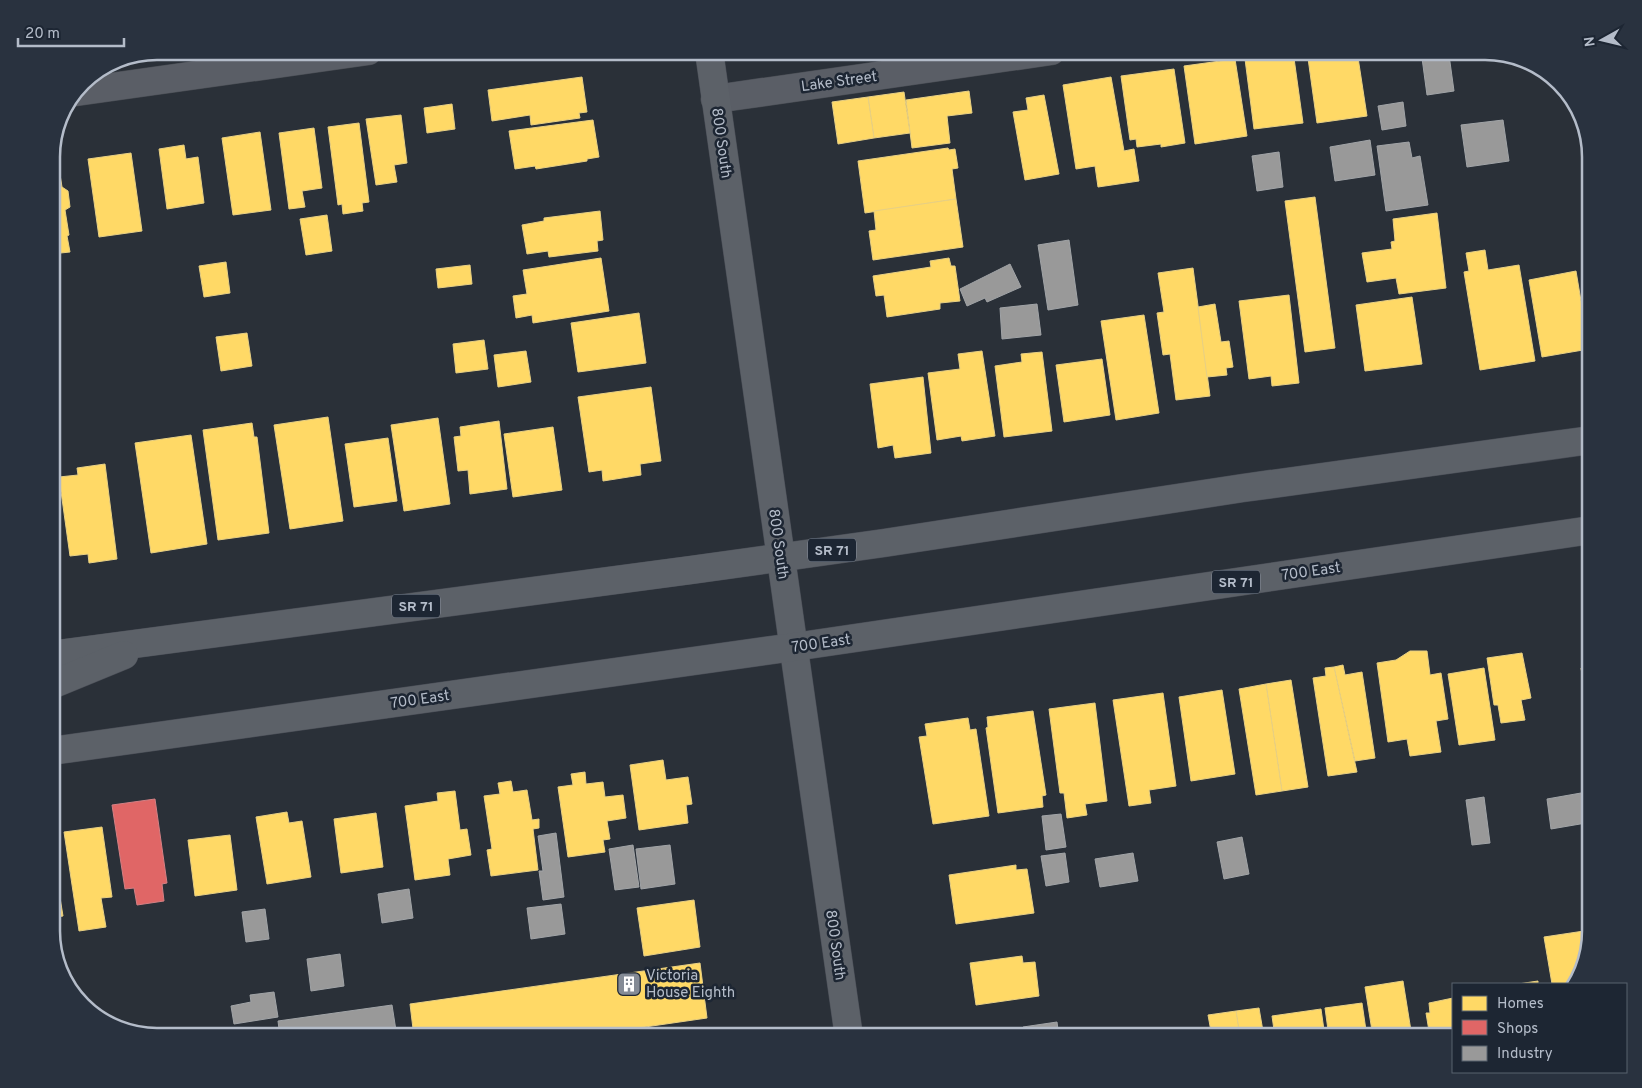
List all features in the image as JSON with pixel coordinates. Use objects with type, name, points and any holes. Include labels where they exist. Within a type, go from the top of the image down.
[{"type":"main road","name":"800 South","points":[[710,60],[848,1028]]},
{"type":"main road","name":"SR 71","points":[[60,654],[780,557],[1244,488],[1582,441]]},
{"type":"main road","name":"700 East","points":[[60,750],[794,647],[1582,531]]},
{"type":"main road","points":[[60,682],[162,639]]},
{"type":"street","points":[[86,91],[304,60]]},
{"type":"street","name":"Lake Street","points":[[715,99],[988,60]]},
{"type":"building: Homes","points":[[1235,60],[1247,136],[1195,144],[1184,66]]},
{"type":"building: Homes","points":[[1245,60],[1294,60],[1303,123],[1254,129]]},
{"type":"building: Homes","points":[[1308,60],[1358,60],[1367,116],[1317,123]]},
{"type":"building: Homes","points":[[1174,69],[1185,143],[1161,147],[1161,144],[1137,147],[1136,139],[1130,140],[1121,76]]},
{"type":"building: Homes","points":[[582,77],[587,112],[579,113],[580,118],[531,125],[530,115],[492,121],[488,90]]},
{"type":"building: Homes","points":[[1111,77],[1124,151],[1134,149],[1139,181],[1098,187],[1095,166],[1076,169],[1063,85]]},
{"type":"building: Homes","points":[[969,91],[972,113],[947,116],[950,143],[912,148],[906,100]]},
{"type":"building: Homes","points":[[904,92],[910,133],[874,138],[868,97]]},
{"type":"building: Homes","points":[[1044,95],[1059,174],[1025,180],[1013,112],[1028,110],[1026,98]]},
{"type":"building: Homes","points":[[868,97],[874,138],[838,144],[832,102]]},
{"type":"building: Homes","points":[[452,104],[455,129],[427,133],[424,108]]},
{"type":"building: Homes","points":[[401,115],[407,163],[394,165],[397,182],[376,185],[366,119]]},
{"type":"building: Homes","points":[[593,120],[599,157],[587,159],[587,161],[536,169],[535,166],[515,169],[509,131]]},
{"type":"building: Homes","points":[[359,123],[369,202],[362,203],[363,211],[343,214],[342,204],[338,205],[328,127]]},
{"type":"building: Homes","points":[[314,128],[322,188],[302,191],[305,207],[289,209],[279,133]]},
{"type":"building: Homes","points":[[260,132],[271,210],[233,215],[222,138]]},
{"type":"building: Homes","points":[[184,145],[186,159],[198,157],[204,203],[167,209],[159,149]]},
{"type":"building: Homes","points":[[948,148],[949,150],[955,149],[958,168],[952,169],[956,199],[865,213],[858,161]]},
{"type":"building: Homes","points":[[131,153],[142,231],[99,237],[88,159]]},
{"type":"building: Homes","points":[[60,174],[62,187],[68,191],[70,207],[65,210],[70,252],[60,253]]},
{"type":"building: Homes","points":[[1315,197],[1335,348],[1305,352],[1285,201]]},
{"type":"building: Homes","points":[[956,199],[963,247],[873,260],[869,231],[876,230],[874,211]]},
{"type":"building: Homes","points":[[600,211],[603,240],[597,241],[598,251],[549,257],[548,251],[527,254],[522,225],[544,221],[544,218]]},
{"type":"building: Homes","points":[[1437,213],[1446,288],[1399,294],[1396,278],[1367,282],[1362,253],[1392,249],[1391,242],[1395,241],[1393,219]]},
{"type":"building: Homes","points":[[327,215],[332,251],[306,255],[300,219]]},
{"type":"building: Homes","points":[[1485,250],[1488,270],[1519,265],[1535,361],[1480,370],[1464,272],[1469,271],[1466,253]]},
{"type":"building: Homes","points":[[601,258],[609,311],[533,323],[532,315],[516,318],[513,296],[527,294],[523,270]]},
{"type":"building: Homes","points":[[949,258],[951,266],[955,266],[960,301],[940,303],[940,309],[887,317],[884,295],[876,296],[873,276],[931,267],[930,261]]},
{"type":"building: Homes","points":[[226,262],[230,293],[204,297],[199,266]]},
{"type":"building: Homes","points":[[470,265],[472,284],[438,288],[436,269]]},
{"type":"building: Homes","points":[[1193,268],[1210,396],[1176,400],[1170,354],[1163,355],[1157,313],[1164,312],[1158,273]]},
{"type":"building: Homes","points":[[1576,271],[1582,307],[1582,350],[1542,357],[1529,280]]},
{"type":"building: Homes","points":[[1289,295],[1299,383],[1272,386],[1271,376],[1249,379],[1239,301]]},
{"type":"building: Homes","points":[[1412,297],[1422,364],[1365,371],[1356,305]]},
{"type":"building: Homes","points":[[1215,304],[1221,342],[1229,341],[1233,367],[1226,368],[1227,375],[1207,377],[1198,307]]},
{"type":"building: Homes","points":[[639,313],[646,363],[578,372],[571,323]]},
{"type":"building: Homes","points":[[1144,315],[1159,413],[1116,420],[1101,321]]},
{"type":"building: Homes","points":[[247,333],[252,366],[221,371],[216,337]]},
{"type":"building: Homes","points":[[484,340],[488,369],[456,373],[453,344]]},
{"type":"building: Homes","points":[[526,351],[531,382],[498,387],[494,355]]},
{"type":"building: Homes","points":[[982,351],[995,436],[962,441],[961,436],[937,440],[928,373],[960,369],[958,354]]},
{"type":"building: Homes","points":[[1042,352],[1052,431],[1004,437],[995,366],[1022,362],[1021,354]]},
{"type":"building: Homes","points":[[1102,359],[1110,415],[1064,422],[1056,365]]},
{"type":"building: Homes","points":[[923,377],[931,453],[895,458],[893,445],[878,448],[870,384]]},
{"type":"building: Homes","points":[[651,387],[661,461],[640,464],[641,475],[603,481],[602,470],[589,472],[578,397]]},
{"type":"building: Homes","points":[[328,417],[343,521],[290,529],[274,425]]},
{"type":"building: Homes","points":[[438,418],[450,504],[404,511],[391,425]]},
{"type":"building: Homes","points":[[499,421],[507,489],[470,494],[468,470],[458,471],[454,437],[461,436],[460,427]]},
{"type":"building: Homes","points":[[252,423],[254,437],[257,437],[269,533],[218,540],[203,430]]},
{"type":"building: Homes","points":[[553,427],[562,490],[513,497],[504,434]]},
{"type":"building: Homes","points":[[191,435],[207,544],[151,553],[135,443]]},
{"type":"building: Homes","points":[[388,438],[397,501],[354,507],[345,444]]},
{"type":"building: Homes","points":[[105,464],[117,559],[89,563],[88,554],[70,556],[60,477],[78,475],[77,468]]},
{"type":"building: Homes","points":[[1410,651],[1427,651],[1430,675],[1441,673],[1448,719],[1436,721],[1441,752],[1410,756],[1407,739],[1388,742],[1377,663],[1396,660]]},
{"type":"building: Homes","points":[[1522,653],[1531,698],[1521,700],[1525,720],[1501,723],[1498,705],[1494,705],[1487,658]]},
{"type":"building: Homes","points":[[1343,665],[1345,675],[1362,672],[1375,758],[1355,761],[1334,667]]},
{"type":"building: Homes","points":[[1334,667],[1357,772],[1328,776],[1313,678],[1326,676],[1325,668]]},
{"type":"building: Homes","points":[[1484,668],[1495,740],[1459,745],[1448,674]]},
{"type":"building: Homes","points":[[1291,680],[1308,787],[1282,791],[1266,684]]},
{"type":"building: Homes","points":[[1266,684],[1282,791],[1256,795],[1239,689]]},
{"type":"building: Homes","points":[[1222,690],[1235,774],[1191,781],[1179,697]]},
{"type":"building: Homes","points":[[1163,693],[1176,786],[1149,790],[1151,803],[1129,806],[1113,700]]},
{"type":"building: Homes","points":[[1095,703],[1107,801],[1085,804],[1087,815],[1067,818],[1064,793],[1060,793],[1049,709]]},
{"type":"building: Homes","points":[[1033,711],[1046,795],[1042,796],[1043,807],[998,813],[986,728],[988,727],[987,717]]},
{"type":"building: Homes","points":[[968,718],[970,730],[976,729],[989,816],[933,824],[919,737],[927,736],[925,724]]},
{"type":"building: Homes","points":[[663,760],[666,780],[688,777],[692,804],[686,805],[688,823],[639,830],[630,765]]},
{"type":"building: Homes","points":[[585,772],[586,784],[603,782],[605,797],[623,795],[626,818],[607,821],[610,839],[603,840],[605,852],[568,857],[558,787],[573,785],[571,774]]},
{"type":"building: Homes","points":[[511,781],[513,792],[527,790],[532,820],[539,819],[539,828],[533,829],[538,870],[491,876],[487,850],[492,849],[484,796],[500,794],[498,783]]},
{"type":"building: Homes","points":[[455,791],[460,830],[467,829],[471,855],[448,859],[450,875],[415,880],[405,806],[438,801],[437,793]]},
{"type":"building: Homes","points":[[287,812],[289,823],[302,821],[311,877],[267,884],[256,817]]},
{"type":"building: Homes","points":[[376,813],[383,867],[341,873],[334,819]]},
{"type":"building: Homes","points":[[102,827],[112,897],[101,898],[106,927],[79,931],[64,832]]},
{"type":"building: Homes","points":[[230,835],[237,890],[195,896],[188,840]]},
{"type":"building: Homes","points":[[1016,865],[1016,870],[1027,869],[1034,913],[956,924],[949,875]]},
{"type":"building: Homes","points":[[60,898],[63,916],[60,916]]},
{"type":"building: Homes","points":[[694,900],[700,947],[644,956],[637,908]]},
{"type":"building: Homes","points":[[1582,931],[1577,962],[1567,983],[1552,983],[1544,937]]},
{"type":"building: Homes","points":[[1022,956],[1023,963],[1035,962],[1039,996],[976,1005],[970,963]]},
{"type":"building: Homes","name":"Victoria House Eighth","points":[[700,963],[707,1018],[638,1028],[413,1028],[410,1004]]},
{"type":"building: Homes","points":[[1403,981],[1411,1028],[1372,1028],[1365,987]]},
{"type":"building: Homes","points":[[1452,998],[1452,1028],[1428,1028],[1426,1013],[1430,1013],[1429,1003]]},
{"type":"building: Homes","points":[[1362,1003],[1366,1028],[1328,1028],[1325,1008]]},
{"type":"building: Homes","points":[[1259,1008],[1262,1028],[1239,1028],[1236,1011]]},
{"type":"building: Homes","points":[[1321,1009],[1324,1028],[1274,1028],[1272,1016]]},
{"type":"building: Homes","points":[[1236,1011],[1239,1028],[1210,1028],[1208,1015]]},
{"type":"building: Shops","points":[[155,799],[167,883],[162,884],[164,901],[137,905],[134,888],[125,889],[112,805]]},
{"type":"building: Industry","points":[[1422,60],[1450,60],[1454,91],[1427,95]]},
{"type":"building: Industry","points":[[1403,102],[1406,126],[1382,130],[1378,106]]},
{"type":"building: Industry","points":[[1503,120],[1509,161],[1467,167],[1461,125]]},
{"type":"building: Industry","points":[[1370,140],[1375,175],[1335,181],[1330,147]]},
{"type":"building: Industry","points":[[1409,142],[1412,158],[1420,156],[1428,205],[1386,211],[1377,146]]},
{"type":"building: Industry","points":[[1279,152],[1283,187],[1257,191],[1252,156]]},
{"type":"building: Industry","points":[[1069,240],[1078,305],[1048,310],[1038,245]]},
{"type":"building: Industry","points":[[1010,264],[1021,287],[987,302],[985,298],[967,306],[960,289]]},
{"type":"building: Industry","points":[[1037,304],[1041,335],[1002,339],[1000,308]]},
{"type":"building: Industry","points":[[1581,793],[1582,824],[1551,829],[1547,799]]},
{"type":"building: Industry","points":[[1484,797],[1490,843],[1472,845],[1466,800]]},
{"type":"building: Industry","points":[[1061,814],[1066,847],[1046,850],[1042,816]]},
{"type":"building: Industry","points":[[556,833],[564,897],[543,900],[539,871],[543,871],[538,836]]},
{"type":"building: Industry","points":[[1242,837],[1249,874],[1224,879],[1217,842]]},
{"type":"building: Industry","points":[[633,845],[639,887],[615,890],[609,849]]},
{"type":"building: Industry","points":[[670,845],[675,884],[641,889],[636,849]]},
{"type":"building: Industry","points":[[1065,853],[1069,882],[1046,886],[1041,856]]},
{"type":"building: Industry","points":[[1133,853],[1138,881],[1100,887],[1095,859]]},
{"type":"building: Industry","points":[[409,889],[413,918],[382,923],[378,894]]},
{"type":"building: Industry","points":[[561,904],[565,934],[531,939],[527,908]]},
{"type":"building: Industry","points":[[265,909],[269,939],[246,942],[242,912]]},
{"type":"building: Industry","points":[[340,954],[344,986],[311,991],[307,959]]},
{"type":"building: Industry","points":[[274,992],[278,1017],[234,1024],[231,1006],[251,1002],[250,995]]},
{"type":"building: Industry","points":[[392,1005],[396,1028],[279,1028],[278,1021]]},
{"type":"building: Industry","points":[[1057,1022],[1058,1028],[1023,1028]]},
{"type":"place","name":"Victoria House Eighth","points":[[629,984]]}]
